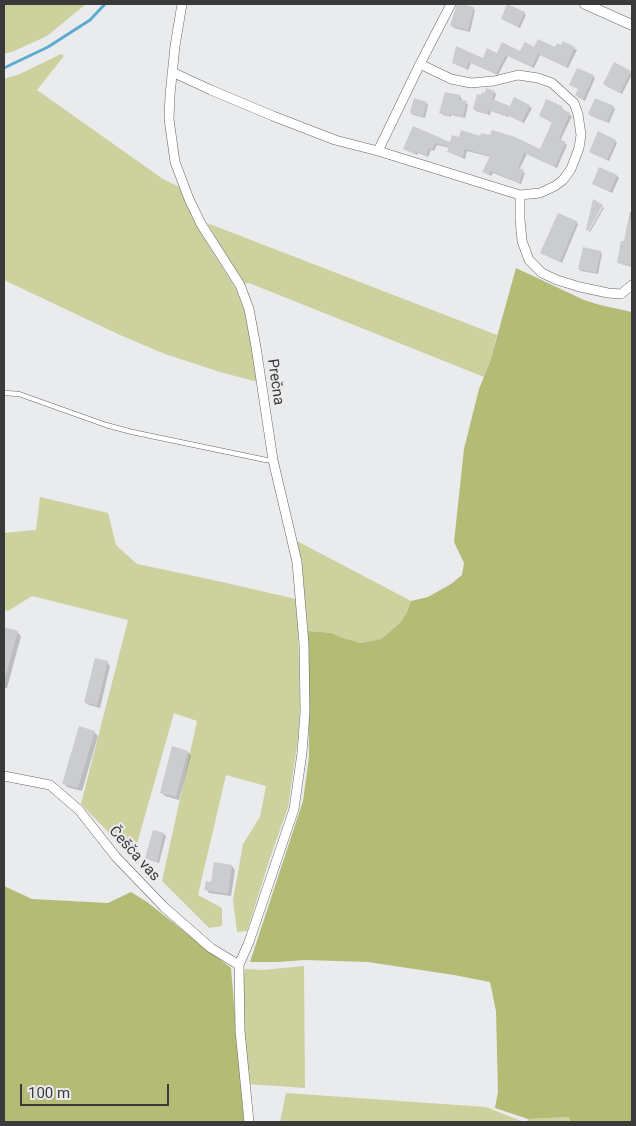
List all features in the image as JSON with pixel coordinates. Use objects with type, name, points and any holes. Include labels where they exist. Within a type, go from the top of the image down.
[{"type":"street","name":"Prečna","points":[[182,4],[170,95],[169,119],[175,162],[182,184],[201,224],[240,285],[249,309],[273,460],[297,562],[304,644],[305,712],[302,753],[294,809],[249,942],[239,965]]},
{"type":"street","points":[[378,151],[451,4]]},
{"type":"street","points":[[585,4],[632,26]]},
{"type":"street","points":[[172,72],[273,116],[335,140],[378,151],[520,195],[540,193],[563,180],[579,148],[581,135],[578,114],[574,103],[552,83],[538,78],[518,76],[471,83],[451,79],[420,64]]},
{"type":"street","points":[[520,195],[522,241],[529,260],[542,272],[556,280],[608,293],[621,294],[632,285]]},
{"type":"street","name":"Češča vas","points":[[4,776],[50,785],[79,810],[116,857],[164,907],[211,948],[239,965]]},
{"type":"street","points":[[239,965],[240,1032],[250,1122]]},
{"type":"lane","points":[[4,393],[19,394],[106,425],[132,432],[273,460]]},
{"type":"green space","points":[[4,4],[86,4],[47,36],[4,54]]},
{"type":"green space","points":[[61,54],[64,56],[37,90],[163,179],[179,187],[199,230],[236,289],[244,310],[258,382],[165,354],[120,335],[4,280],[4,79],[20,74]]},
{"type":"green space","points":[[207,223],[497,335],[484,377],[249,283],[243,284]]},
{"type":"green space","points":[[516,268],[584,300],[632,312],[632,1122],[570,1122],[569,1117],[528,1119],[495,1108],[498,1092],[496,1011],[490,982],[368,962],[305,960],[250,962],[303,801],[309,757],[308,631],[332,633],[361,643],[381,639],[400,623],[411,601],[428,597],[451,584],[462,575],[464,563],[454,542],[464,449],[479,389],[490,362]]},
{"type":"green space","points":[[40,497],[108,513],[116,545],[137,564],[296,599],[300,707],[298,739],[288,807],[247,931],[237,932],[233,900],[243,844],[260,817],[266,786],[226,775],[198,895],[222,908],[222,926],[209,928],[162,881],[197,721],[174,713],[133,858],[81,804],[128,620],[32,596],[8,611],[4,610],[4,533],[36,530]]},
{"type":"green space","points":[[297,541],[411,601],[400,623],[381,639],[361,643],[332,633],[308,631]]},
{"type":"green space","points":[[4,886],[32,899],[108,903],[131,892],[147,902],[231,968],[244,1122],[4,1122]]},
{"type":"green space","points":[[304,966],[305,1088],[247,1084],[241,986],[245,969],[263,970]]},
{"type":"green space","points":[[286,1093],[486,1107],[524,1122],[280,1122]]},
{"type":"green space","points":[[569,1117],[570,1122],[527,1122],[528,1119]]},
{"type":"building","points":[[457,4],[474,7],[468,30],[450,26]]},
{"type":"building","points":[[507,4],[525,12],[518,27],[501,19]]},
{"type":"building","points":[[538,39],[555,47],[557,43],[561,45],[563,41],[575,47],[566,67],[538,54],[532,67],[506,55],[496,74],[469,62],[466,69],[452,63],[456,46],[483,58],[487,48],[497,53],[502,42],[520,51],[525,42],[534,47]]},
{"type":"building","points":[[614,62],[631,71],[620,93],[603,84]]},
{"type":"building","points":[[577,68],[594,75],[583,100],[575,95],[578,89],[569,85]]},
{"type":"building","points":[[486,88],[495,91],[492,99],[510,106],[514,97],[530,105],[522,122],[489,110],[488,114],[473,109],[477,94],[485,93]]},
{"type":"building","points":[[445,92],[460,95],[459,100],[467,101],[463,117],[439,113]]},
{"type":"building","points":[[414,98],[427,102],[423,117],[410,113]]},
{"type":"building","points":[[595,98],[614,106],[607,122],[588,114]]},
{"type":"building","points":[[546,99],[562,106],[561,108],[570,113],[559,139],[566,142],[555,167],[524,153],[518,168],[524,170],[519,183],[491,171],[489,175],[482,172],[490,156],[465,149],[463,157],[447,152],[449,147],[435,143],[432,150],[429,148],[426,156],[403,149],[413,126],[450,142],[452,135],[459,137],[461,130],[480,136],[481,133],[490,135],[492,130],[515,137],[540,149],[552,122],[539,116]]},
{"type":"building","points":[[598,131],[616,140],[607,160],[589,152]]},
{"type":"building","points":[[599,167],[617,175],[610,192],[592,184]]},
{"type":"building","points":[[593,199],[603,205],[588,231],[586,230]]},
{"type":"building","points":[[558,213],[577,221],[560,262],[540,253]]},
{"type":"building","points":[[628,220],[632,221],[632,266],[617,263],[621,241],[624,241]]},
{"type":"building","points":[[583,247],[601,251],[596,273],[578,269]]},
{"type":"building","points":[[4,627],[18,631],[6,675],[4,675]]},
{"type":"building","points":[[95,658],[108,661],[97,706],[84,702]]},
{"type":"building","points":[[79,726],[95,731],[78,788],[62,784]]},
{"type":"building","points":[[172,746],[188,751],[176,797],[160,793]]},
{"type":"building","points":[[153,830],[164,833],[157,862],[145,858]]},
{"type":"building","points":[[214,862],[232,865],[228,894],[204,890],[206,881],[211,882]]},
{"type":"waterway","points":[[4,68],[48,47],[90,20],[105,4]]}]
